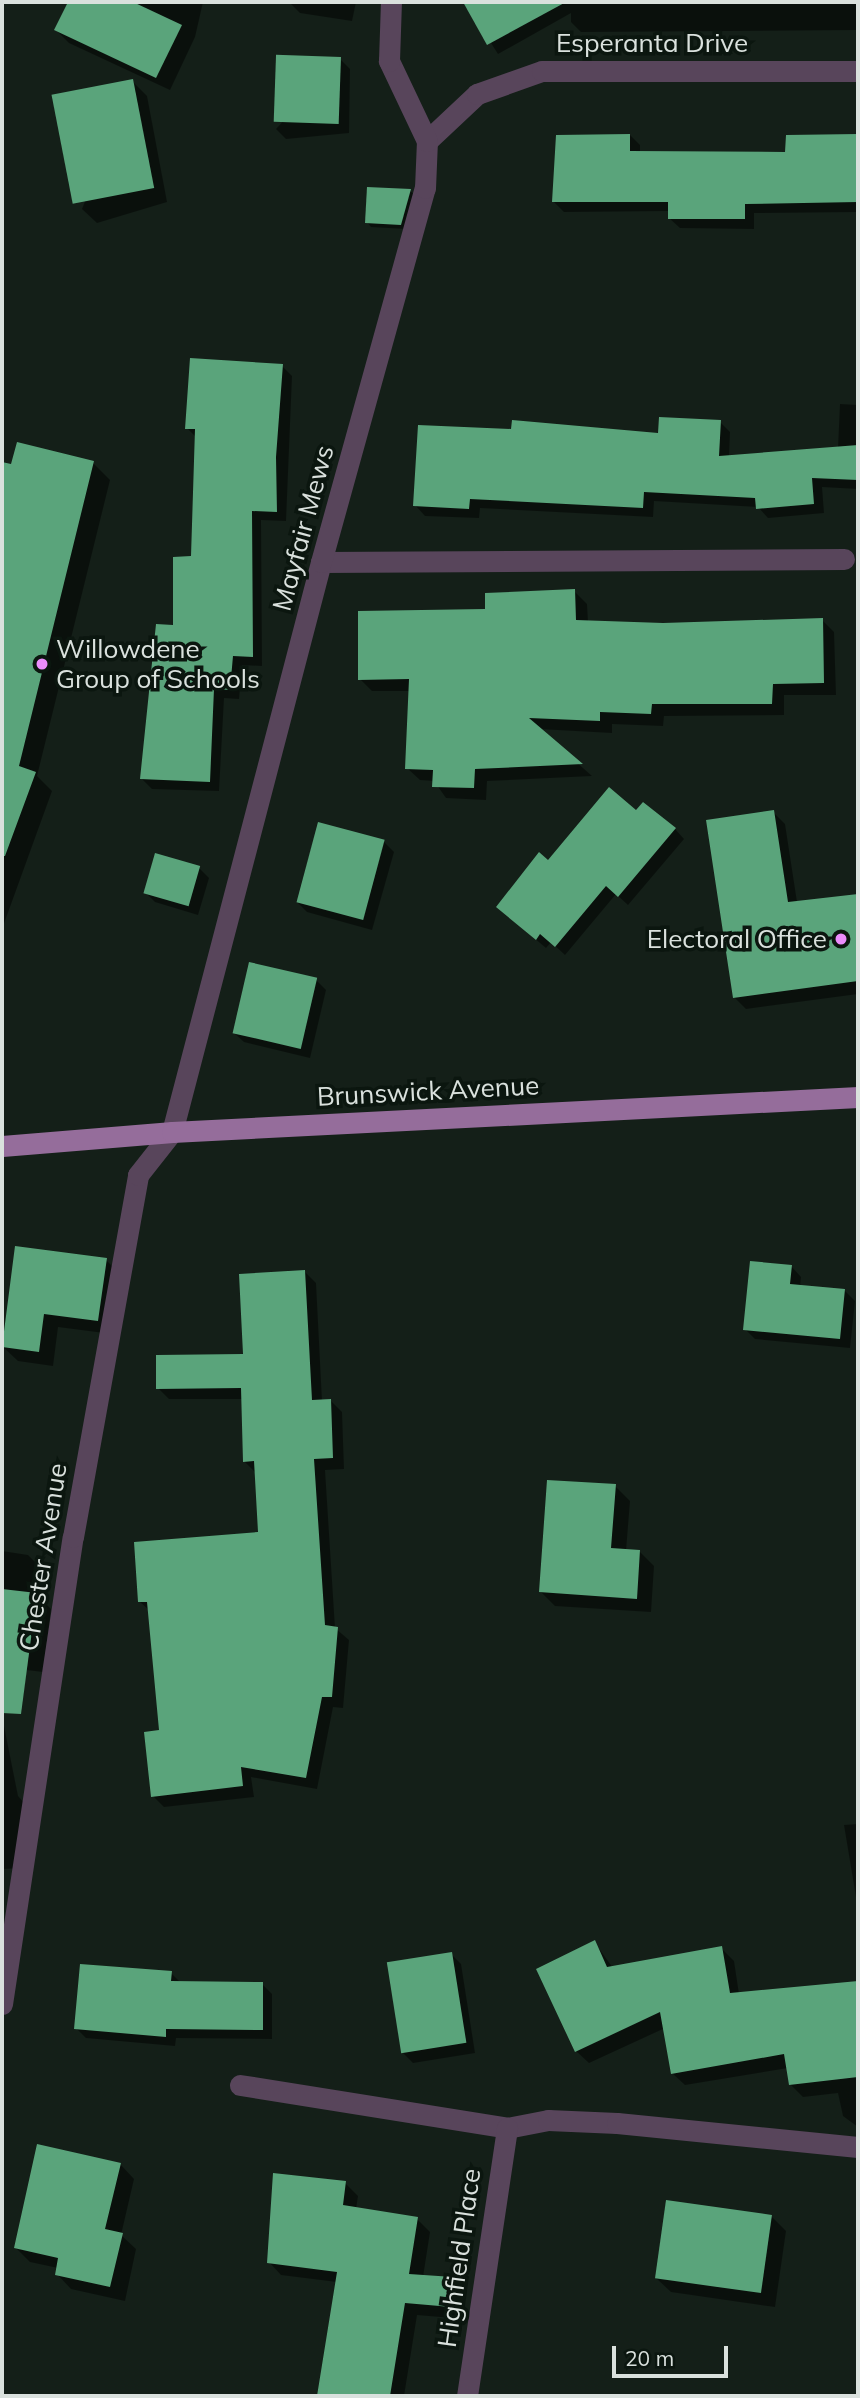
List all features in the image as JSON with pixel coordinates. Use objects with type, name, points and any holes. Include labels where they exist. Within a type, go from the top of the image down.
[{"type":"main road","name":"Brunswick Avenue","points":[[2,1146],[172,1132],[858,1097]]},
{"type":"street","points":[[391,2],[389,61],[427,141]]},
{"type":"street","name":"Esperanta Drive","points":[[427,141],[477,94],[542,71],[858,71]]},
{"type":"street","name":"Mayfair Mews","points":[[172,1132],[321,562],[425,188],[427,141]]},
{"type":"street","points":[[321,562],[844,559]]},
{"type":"street","name":"Chester Avenue","points":[[2,2004],[73,1536],[138,1175],[172,1132]]},
{"type":"street","points":[[240,2085],[506,2128],[548,2120],[617,2123],[858,2147]]},
{"type":"street","name":"Highfield Place","points":[[467,2396],[506,2128]]},
{"type":"building","points":[[68,2],[133,2],[182,25],[156,78],[54,30]]},
{"type":"building","points":[[463,2],[566,2],[487,45]]},
{"type":"building","points":[[276,55],[341,57],[339,124],[274,122]]},
{"type":"building","points":[[133,79],[154,188],[73,204],[52,95]]},
{"type":"building","points":[[630,134],[630,151],[785,152],[786,135],[858,134],[858,202],[745,204],[745,219],[668,219],[668,202],[552,202],[556,135]]},
{"type":"building","points":[[367,187],[411,189],[401,225],[365,223]]},
{"type":"building","points":[[190,358],[283,364],[276,457],[277,512],[252,511],[253,657],[233,656],[230,690],[214,689],[210,782],[140,779],[156,624],[173,625],[173,557],[191,556],[195,429],[185,429]]},
{"type":"building","points":[[659,417],[721,420],[719,456],[858,445],[858,480],[812,478],[814,504],[756,509],[755,498],[644,492],[643,508],[470,499],[469,509],[413,506],[418,425],[511,429],[512,420],[658,433]]},
{"type":"building","points":[[17,442],[94,461],[19,766],[36,772],[5,856],[2,856],[2,462],[11,464]]},
{"type":"building","points":[[575,589],[576,620],[663,623],[823,618],[824,683],[773,684],[772,704],[652,704],[651,714],[600,712],[600,721],[529,718],[583,764],[475,769],[474,788],[432,787],[433,770],[405,769],[409,679],[358,680],[358,611],[485,609],[485,593]]},
{"type":"building","points":[[609,787],[636,810],[643,802],[676,828],[618,897],[606,886],[555,947],[540,934],[536,940],[496,907],[539,852],[548,860]]},
{"type":"building","points":[[774,810],[788,902],[858,894],[858,981],[733,998],[706,820]]},
{"type":"building","points":[[318,822],[385,840],[363,920],[297,902]]},
{"type":"building","points":[[155,853],[200,866],[189,906],[143,893]]},
{"type":"building","points":[[249,962],[317,978],[301,1049],[233,1033]]},
{"type":"building","points":[[15,1246],[107,1258],[98,1321],[44,1314],[39,1352],[2,1347]]},
{"type":"building","points":[[750,1261],[792,1265],[790,1284],[845,1289],[840,1339],[743,1330]]},
{"type":"building","points":[[305,1270],[312,1400],[331,1399],[333,1458],[314,1459],[325,1625],[338,1627],[332,1697],[322,1697],[306,1778],[241,1767],[243,1786],[151,1797],[144,1732],[159,1730],[147,1602],[138,1602],[134,1542],[258,1532],[254,1461],[243,1462],[241,1388],[156,1389],[156,1355],[243,1354],[239,1274]]},
{"type":"building","points":[[547,1480],[616,1484],[611,1548],[640,1550],[637,1599],[539,1592]]},
{"type":"building","points":[[2,1589],[37,1593],[21,1714],[2,1713]]},
{"type":"building","points":[[595,1940],[607,1967],[722,1946],[730,1993],[858,1981],[858,2077],[789,2085],[784,2054],[671,2074],[660,2012],[575,2052],[536,1969]]},
{"type":"building","points":[[452,1952],[466,2043],[401,2053],[387,1962]]},
{"type":"building","points":[[80,1964],[172,1971],[171,1981],[263,1982],[263,2030],[166,2029],[166,2037],[74,2029]]},
{"type":"building","points":[[37,2144],[121,2163],[105,2229],[123,2233],[110,2287],[55,2275],[58,2258],[14,2248]]},
{"type":"building","points":[[273,2173],[346,2181],[343,2205],[418,2217],[409,2274],[453,2277],[451,2307],[405,2303],[390,2396],[317,2396],[337,2272],[267,2263]]},
{"type":"building","points":[[666,2200],[772,2215],[761,2293],[655,2278]]},
{"type":"place","name":"Willowdene Group of Schools","points":[[42,664]]},
{"type":"place","name":"Electoral Office","points":[[841,939]]}]
